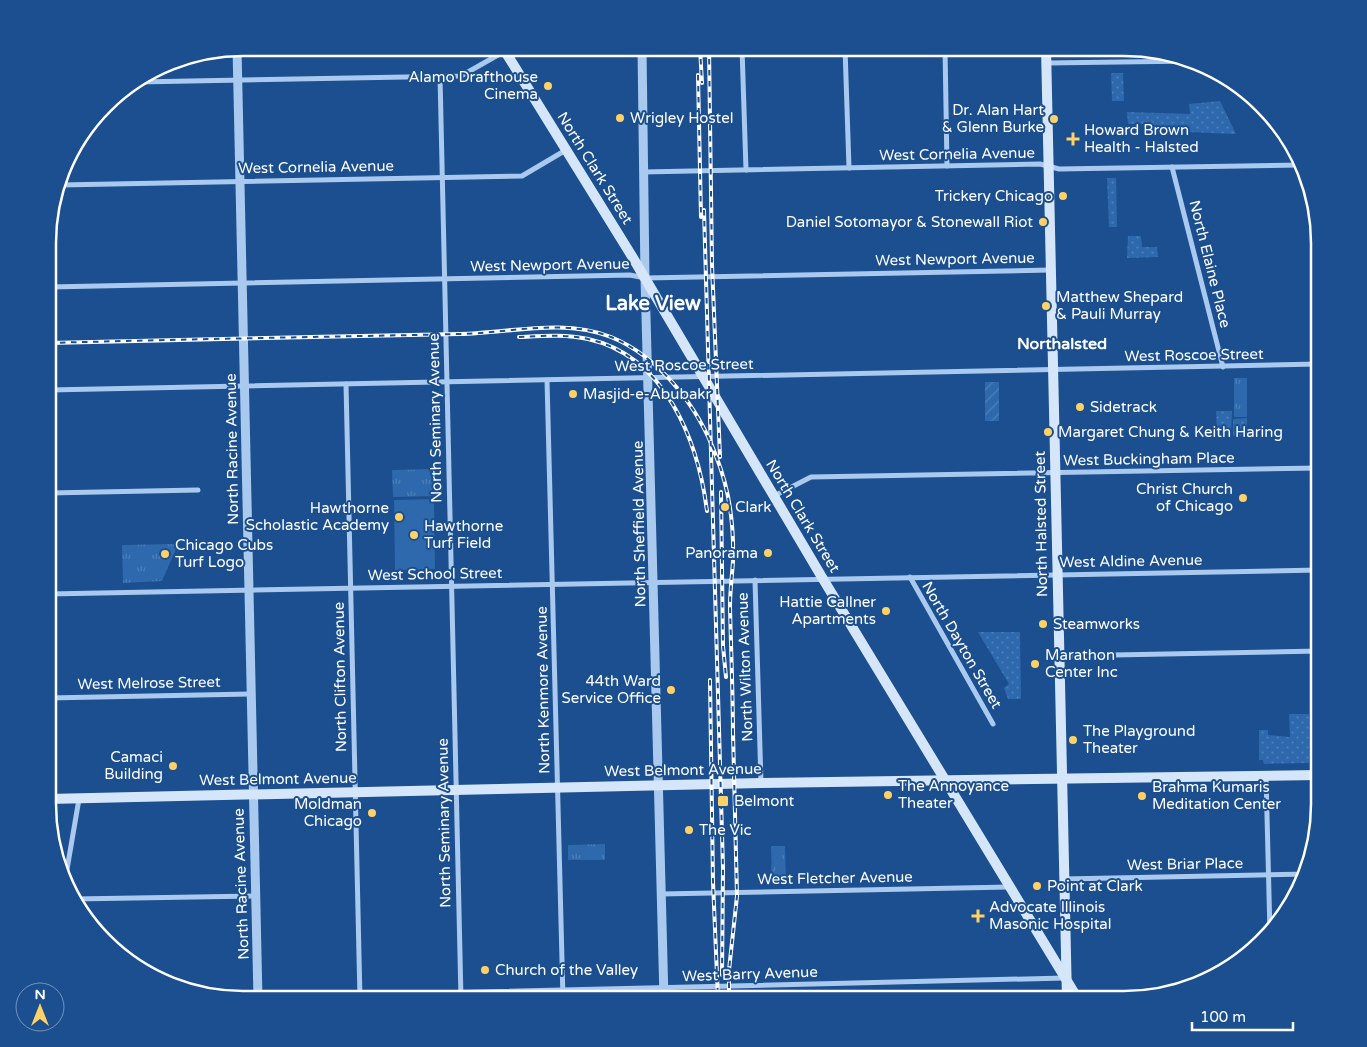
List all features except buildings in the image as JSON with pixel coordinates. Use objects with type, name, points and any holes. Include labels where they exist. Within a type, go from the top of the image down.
[{"type":"main road","name":"North Clark Street","points":[[508,56],[645,278],[822,579],[1073,991]]},
{"type":"main road","name":"North Halsted Street","points":[[1046,56],[1067,991]]},
{"type":"main road","name":"West Belmont Avenue","points":[[56,799],[761,783],[1311,775]]},
{"type":"street","name":"North Racine Avenue","points":[[237,56],[258,991]]},
{"type":"street","points":[[149,82],[461,76],[493,56]]},
{"type":"street","name":"North Sheffield Avenue","points":[[642,56],[645,278],[664,989]]},
{"type":"street","points":[[742,56],[746,170]]},
{"type":"street","points":[[845,56],[849,168]]},
{"type":"street","points":[[945,56],[947,166]]},
{"type":"street","points":[[1046,63],[1166,61]]},
{"type":"street","name":"North Seminary Avenue","points":[[440,76],[461,991]]},
{"type":"street","name":"West Cornelia Avenue","points":[[66,185],[522,176],[566,150]]},
{"type":"street","name":"West Cornelia Avenue","points":[[643,172],[1040,164],[1059,169],[1294,165]]},
{"type":"street","name":"North Elaine Place","points":[[1172,168],[1223,367]]},
{"type":"street","name":"West Newport Avenue","points":[[56,287],[630,275],[645,278],[1051,270]]},
{"type":"street","name":"West Roscoe Street","points":[[56,390],[1311,364]]},
{"type":"street","name":"North Kenmore Avenue","points":[[547,380],[563,991]]},
{"type":"street","name":"North Clifton Avenue","points":[[346,384],[360,991]]},
{"type":"street","name":"West Buckingham Place","points":[[774,496],[811,477],[1311,468]]},
{"type":"street","points":[[56,493],[198,490]]},
{"type":"street","name":"West Aldine Avenue","points":[[822,579],[1311,570]]},
{"type":"street","name":"North Dayton Street","points":[[910,577],[993,724]]},
{"type":"street","name":"West School Street","points":[[56,594],[822,579]]},
{"type":"street","name":"North Wilton Avenue","points":[[755,580],[761,783]]},
{"type":"street","points":[[1059,656],[1311,651]]},
{"type":"street","name":"West Melrose Street","points":[[56,698],[250,694]]},
{"type":"street","points":[[1266,776],[1270,921]]},
{"type":"street","points":[[67,868],[79,798]]},
{"type":"street","name":"West Briar Place","points":[[1064,879],[1297,874]]},
{"type":"street","name":"West Fletcher Avenue","points":[[661,894],[1009,887]]},
{"type":"street","points":[[82,899],[255,896]]},
{"type":"street","name":"West Barry Avenue","points":[[563,991],[1066,978]]},
{"type":"green space","points":[[1111,73],[1123,73],[1124,101],[1112,101]]},
{"type":"green space","points":[[1220,101],[1236,134],[1189,132],[1188,130],[1181,130],[1180,127],[1150,130],[1149,124],[1128,124],[1127,112],[1190,114],[1189,104]]},
{"type":"green space","points":[[1107,178],[1116,178],[1117,227],[1109,227]]},
{"type":"green space","points":[[1128,236],[1141,236],[1142,247],[1157,247],[1158,257],[1127,258]]},
{"type":"green space","points":[[1234,378],[1247,378],[1247,417],[1234,417]]},
{"type":"green space","points":[[985,382],[999,382],[999,421],[985,421]]},
{"type":"green space","points":[[1216,411],[1232,411],[1231,432],[1217,433]]},
{"type":"green space","points":[[1247,418],[1247,436],[1233,436],[1233,419]]},
{"type":"green space","points":[[436,469],[437,496],[393,497],[392,470]]},
{"type":"green space","name":"Hawthorne Turf Field","points":[[434,499],[435,569],[395,570],[394,500]]},
{"type":"green space","points":[[178,544],[162,581],[123,583],[122,545]]},
{"type":"green space","points":[[978,632],[1020,632],[1021,699],[1008,699],[1004,688],[1009,684]]},
{"type":"green space","points":[[1289,714],[1309,714],[1309,763],[1264,764],[1263,760],[1259,760],[1259,730],[1268,730],[1268,735],[1290,737]]},
{"type":"green space","points":[[605,844],[605,860],[568,860],[568,845]]},
{"type":"green space","points":[[771,846],[785,846],[786,882],[772,882]]},
{"type":"green space","points":[[868,990],[868,991],[828,991]]},
{"type":"railway","points":[[700,56],[702,83]]},
{"type":"railway","points":[[709,56],[712,265],[720,457]]},
{"type":"railway","points":[[698,75],[701,217]]},
{"type":"railway","points":[[704,210],[723,868],[722,975]]},
{"type":"railway","points":[[56,343],[460,334],[555,327],[593,331],[629,346],[646,357],[676,386],[709,438],[721,468],[730,507],[733,548],[730,606],[733,739]]},
{"type":"railway","points":[[519,337],[579,337],[615,348],[638,363],[657,382],[673,405],[686,430],[695,457],[707,511]]},
{"type":"railway","points":[[721,492],[723,646],[726,677]]},
{"type":"railway","points":[[710,680],[713,882],[718,991]]},
{"type":"railway","points":[[729,991],[729,970],[737,896],[733,732]]},
{"type":"place","name":"Alamo Drafthouse Cinema","points":[[548,86]]},
{"type":"place","name":"Wrigley Hostel","points":[[620,118]]},
{"type":"place","name":"Dr. Alan Hart & Glenn Burke","points":[[1054,119]]},
{"type":"place","name":"Howard Brown Health - Halsted","points":[[1073,139]]},
{"type":"place","name":"Trickery Chicago","points":[[1063,196]]},
{"type":"place","name":"Daniel Sotomayor & Stonewall Riot","points":[[1043,222]]},
{"type":"place","name":"Matthew Shepard & Pauli Murray","points":[[1046,306]]},
{"type":"place","name":"Masjid-e-Abubakr","points":[[573,394]]},
{"type":"place","name":"Sidetrack","points":[[1080,407]]},
{"type":"place","name":"Margaret Chung & Keith Haring","points":[[1048,432]]},
{"type":"place","name":"Christ Church of Chicago","points":[[1243,498]]},
{"type":"place","name":"Clark","points":[[725,507]]},
{"type":"place","name":"Hawthorne Scholastic Academy","points":[[399,517]]},
{"type":"place","name":"Hawthorne Turf Field","points":[[414,535]]},
{"type":"place","name":"Panorama","points":[[768,553]]},
{"type":"place","name":"Chicago Cubs Turf Logo","points":[[165,554]]},
{"type":"place","name":"Hattie Callner Apartments","points":[[886,611]]},
{"type":"place","name":"Steamworks","points":[[1043,624]]},
{"type":"place","name":"Marathon Center Inc","points":[[1035,664]]},
{"type":"place","name":"44th Ward Service Office","points":[[671,690]]},
{"type":"place","name":"The Playground Theater","points":[[1073,740]]},
{"type":"place","name":"Camaci Building","points":[[173,766]]},
{"type":"place","name":"The Annoyance Theater","points":[[888,795]]},
{"type":"place","name":"Brahma Kumaris Meditation Center","points":[[1142,796]]},
{"type":"place","name":"Belmont","points":[[723,801]]},
{"type":"place","name":"Moldman Chicago","points":[[372,813]]},
{"type":"place","name":"The Vic","points":[[689,830]]},
{"type":"place","name":"Point at Clark","points":[[1037,886]]},
{"type":"place","name":"Advocate Illinois Masonic Hospital","points":[[978,916]]},
{"type":"place","name":"Church of the Valley","points":[[485,970]]},
{"type":"district","name":"Lake View","points":[[653,303]]},
{"type":"district","name":"Northalsted","points":[[1062,343]]}]
